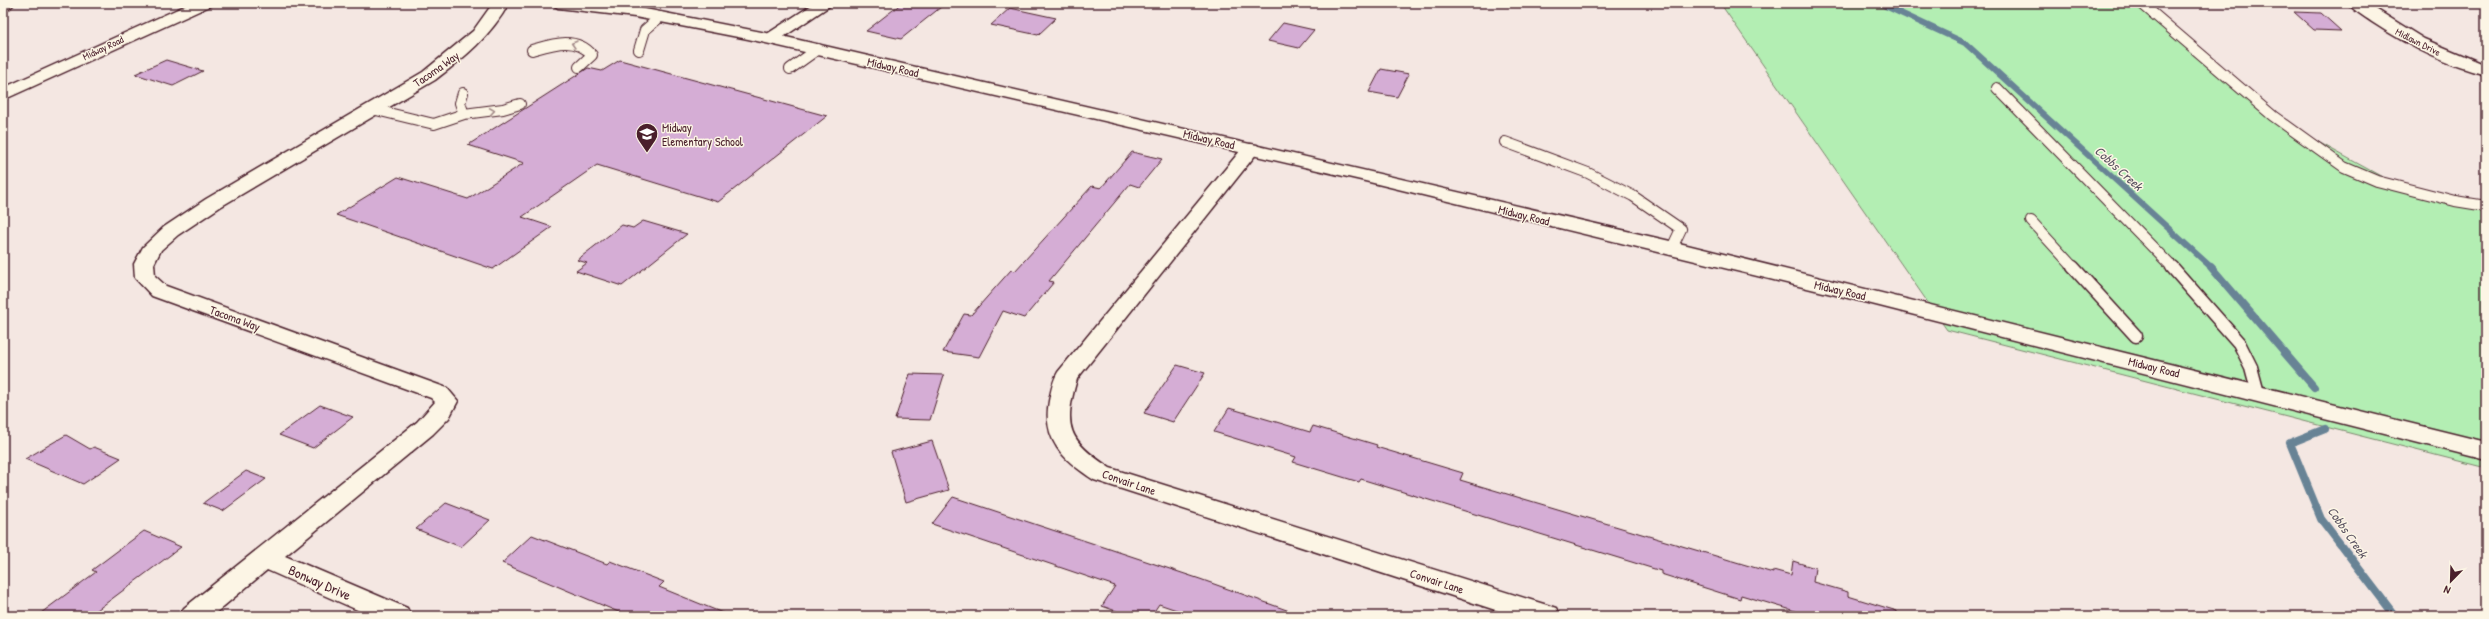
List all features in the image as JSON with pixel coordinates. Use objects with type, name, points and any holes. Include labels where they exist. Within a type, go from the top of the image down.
[{"type":"street","points":[[3,6],[7,3]]},
{"type":"street","name":"Midway Road","points":[[3,95],[204,3]]},
{"type":"street","name":"Tacoma Way","points":[[193,616],[424,428],[441,412],[446,401],[439,393],[159,291],[145,278],[144,264],[153,247],[171,231],[213,203],[429,76],[459,54],[485,29],[501,3]]},
{"type":"street","name":"Midway Road","points":[[558,3],[660,17],[773,38],[1251,149],[2258,393],[2486,451]]},
{"type":"street","points":[[773,38],[826,3]]},
{"type":"street","name":"Midlawn Drive","points":[[2356,3],[2414,42],[2441,55],[2486,70]]},
{"type":"street","name":"Convair Lane","points":[[1251,149],[1066,377],[1058,399],[1058,425],[1066,446],[1079,460],[1102,474],[1547,616]]},
{"type":"street","name":"Bonway Drive","points":[[265,558],[398,616]]},
{"type":"lane","points":[[2141,3],[2273,116],[2344,167],[2377,181],[2455,201],[2486,206]]},
{"type":"lane","points":[[639,50],[645,30],[660,17]]},
{"type":"lane","points":[[532,50],[552,44],[570,42],[587,48],[592,56],[579,67]]},
{"type":"lane","points":[[790,69],[818,49]]},
{"type":"lane","points":[[1997,88],[2194,290],[2239,343],[2250,367],[2258,393]]},
{"type":"lane","points":[[463,93],[460,103],[464,114]]},
{"type":"lane","points":[[372,109],[434,124],[464,114],[503,110],[520,104]]},
{"type":"lane","points":[[1505,142],[1588,173],[1633,196],[1681,229],[1671,250]]},
{"type":"lane","points":[[2031,221],[2136,336]]},
{"type":"green space","points":[[1720,3],[2133,3],[2269,115],[2408,191],[2486,202],[2486,468],[1947,330]]},
{"type":"building","points":[[902,3],[946,3],[901,39],[866,31]]},
{"type":"building","points":[[1010,8],[1056,18],[1038,35],[991,25]]},
{"type":"building","points":[[2294,12],[2321,13],[2341,31],[2314,30]]},
{"type":"building","points":[[1283,23],[1314,30],[1299,48],[1268,41]]},
{"type":"building","points":[[166,60],[203,71],[173,86],[135,74]]},
{"type":"building","points":[[620,60],[827,116],[718,202],[597,165],[522,217],[552,227],[493,269],[336,215],[398,177],[468,199],[524,163],[468,145],[588,68],[602,71]]},
{"type":"building","points":[[1381,69],[1409,74],[1397,97],[1369,92]]},
{"type":"building","points":[[1132,152],[1162,159],[1139,187],[1130,184],[1049,281],[1054,282],[1024,318],[1003,311],[979,357],[943,352],[964,314],[971,315],[1011,270],[1015,271],[1092,186],[1101,188]]},
{"type":"building","points":[[643,221],[687,234],[622,286],[576,271],[587,263],[577,260],[622,225],[633,228]]},
{"type":"building","points":[[1177,365],[1205,373],[1173,422],[1144,413]]},
{"type":"building","points":[[910,374],[944,375],[930,420],[895,419]]},
{"type":"building","points":[[320,405],[353,417],[313,448],[279,435]]},
{"type":"building","points":[[1229,408],[1310,432],[1313,426],[1377,445],[1376,447],[1463,473],[1460,480],[1773,573],[1773,570],[1791,575],[1793,561],[1815,568],[1813,582],[1848,592],[1848,596],[1897,611],[1897,616],[1812,616],[1741,595],[1740,599],[1661,574],[1661,571],[1361,479],[1359,482],[1293,462],[1296,457],[1214,432]]},
{"type":"building","points":[[66,435],[90,449],[94,447],[121,458],[83,484],[25,459]]},
{"type":"building","points":[[932,441],[949,490],[906,502],[891,452]]},
{"type":"building","points":[[246,471],[266,479],[223,511],[203,503]]},
{"type":"building","points":[[953,497],[1200,579],[1295,613],[1294,616],[1194,616],[1159,604],[1151,616],[1130,616],[1102,606],[1115,586],[932,524]]},
{"type":"building","points":[[446,503],[490,520],[461,547],[416,529]]},
{"type":"building","points":[[144,531],[181,547],[89,616],[37,616],[96,572],[92,570]]},
{"type":"building","points":[[532,535],[607,564],[610,561],[664,582],[659,587],[730,616],[628,616],[502,563]]},
{"type":"waterway","name":"Cobbs Creek","points":[[1879,3],[1965,43],[2211,267]]},
{"type":"waterway","name":"Cobbs Creek","points":[[2211,267],[2314,387]]},
{"type":"waterway","name":"Cobbs Creek","points":[[2325,429],[2290,443],[2321,519],[2395,616]]},
{"type":"place","name":"Midway Elementary School","points":[[647,154]]}]
